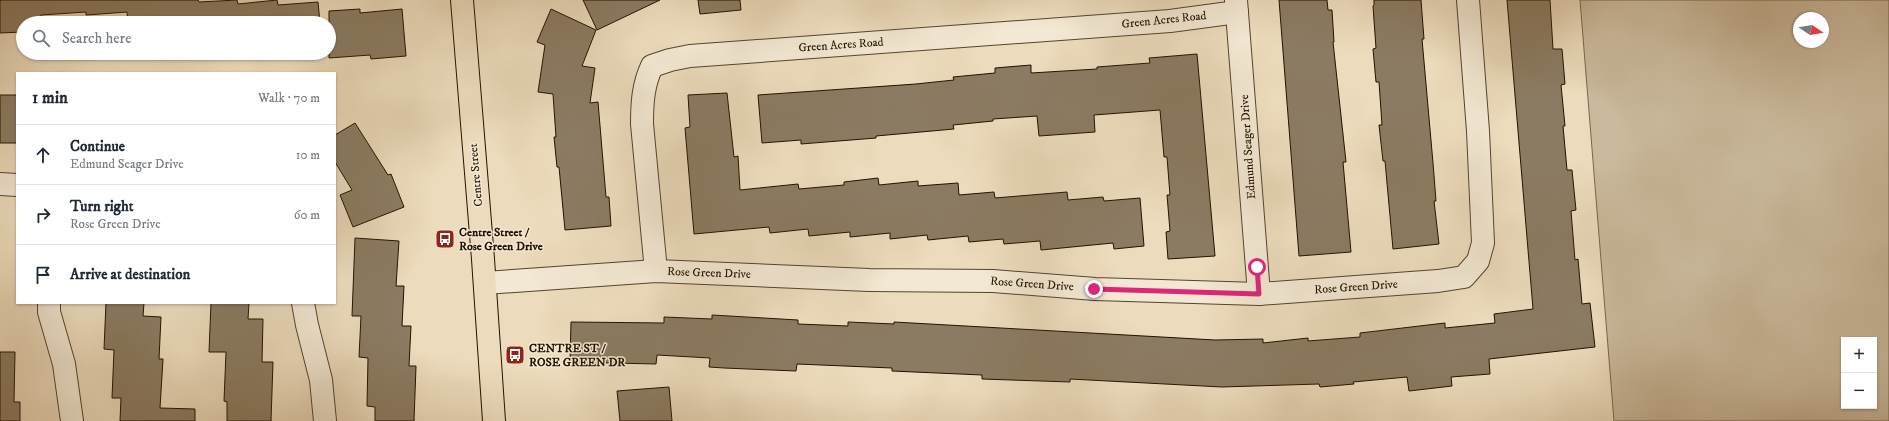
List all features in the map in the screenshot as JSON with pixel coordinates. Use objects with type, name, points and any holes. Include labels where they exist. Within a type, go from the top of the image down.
[{"type":"main road","name":"Centre Street","points":[[462,0],[485,283],[494,421]]},
{"type":"street","name":"Rose Green Drive","points":[[485,283],[656,271],[869,280],[993,281],[1102,289],[1259,294],[1438,281],[1464,277],[1478,261],[1482,243],[1483,218],[1468,0]]},
{"type":"street","name":"Edmund Seager Drive","points":[[1237,6],[1259,294]]},
{"type":"street","name":"Green Acres Road","points":[[656,271],[642,124],[642,99],[647,76],[652,66],[670,60],[690,56],[1170,21],[1237,6]]},
{"type":"street","points":[[0,184],[16,185]]},
{"type":"street","points":[[49,304],[64,364],[72,421]]},
{"type":"street","points":[[303,304],[321,380],[325,421]]},
{"type":"shaded area","points":[[1580,0],[1889,0],[1889,421],[1614,421]]},
{"type":"building","points":[[0,0],[198,0],[199,2],[237,0],[238,4],[277,0],[278,5],[318,2],[319,16],[127,16],[127,12],[86,15],[86,12],[41,16],[16,16],[16,32],[0,33]]},
{"type":"building","points":[[583,0],[660,0],[597,30]]},
{"type":"building","points":[[698,0],[740,0],[741,10],[700,14]]},
{"type":"building","points":[[1279,0],[1327,0],[1328,10],[1332,10],[1333,42],[1346,162],[1343,162],[1351,252],[1299,256]]},
{"type":"building","points":[[1374,0],[1421,0],[1424,39],[1422,39],[1436,201],[1434,201],[1439,244],[1393,249],[1385,161],[1383,161],[1379,125],[1382,125],[1379,82],[1376,82],[1373,49],[1376,48],[1373,6]]},
{"type":"building","points":[[1507,0],[1550,0],[1553,49],[1562,49],[1565,84],[1561,85],[1565,126],[1563,126],[1567,170],[1572,170],[1576,210],[1571,211],[1575,260],[1578,259],[1582,304],[1590,303],[1595,347],[1489,359],[1490,374],[1451,377],[1452,386],[1409,391],[1407,377],[1320,387],[1319,384],[1222,387],[1070,379],[1070,382],[982,379],[982,375],[892,371],[892,368],[797,364],[796,371],[724,368],[709,367],[710,358],[657,355],[656,364],[570,362],[571,322],[664,323],[664,317],[712,319],[712,315],[798,320],[798,324],[848,326],[848,322],[894,324],[894,322],[1215,340],[1263,339],[1263,343],[1308,338],[1308,341],[1360,337],[1360,333],[1445,323],[1445,328],[1495,323],[1494,314],[1533,309]]},
{"type":"building","points":[[360,9],[360,13],[402,9],[406,56],[371,59],[370,55],[336,57],[336,16],[329,16],[329,11]]},
{"type":"building","points":[[551,9],[596,30],[582,66],[595,68],[590,103],[598,102],[606,197],[609,197],[611,226],[565,230],[559,167],[557,167],[554,137],[556,137],[553,94],[538,92],[545,45],[537,42]]},
{"type":"building","points":[[1197,54],[1215,256],[1168,259],[1166,232],[1170,231],[1167,195],[1170,195],[1167,157],[1164,157],[1160,110],[1094,115],[1095,132],[1039,136],[1037,116],[993,119],[993,121],[953,125],[954,129],[876,136],[876,138],[801,144],[801,140],[762,143],[758,95],[954,80],[953,77],[995,73],[995,68],[1031,65],[1031,73],[1097,69],[1097,67],[1150,63],[1149,58]]},
{"type":"building","points":[[727,93],[734,157],[738,156],[740,190],[798,184],[799,189],[844,185],[844,182],[878,178],[879,185],[918,181],[918,186],[958,183],[959,195],[994,192],[995,198],[1067,192],[1068,200],[1103,197],[1104,201],[1140,198],[1144,246],[1114,249],[1113,243],[1041,250],[1040,241],[1004,244],[1003,239],[969,242],[968,236],[928,240],[927,235],[890,239],[890,233],[850,237],[850,232],[809,236],[808,229],[770,233],[769,227],[694,234],[685,128],[690,127],[688,95]]},
{"type":"building","points":[[0,95],[16,95],[16,143],[0,143]]},
{"type":"building","points":[[355,123],[388,175],[391,174],[404,207],[353,227],[340,195],[352,190],[336,164],[336,134]]},
{"type":"building","points":[[355,238],[399,241],[396,286],[404,286],[402,326],[411,326],[409,366],[416,366],[414,421],[375,421],[375,407],[367,406],[368,358],[359,357],[361,316],[352,316]]},
{"type":"building","points":[[106,304],[144,304],[143,316],[161,317],[159,359],[163,359],[160,408],[195,409],[195,421],[120,421],[121,398],[112,398],[114,350],[104,349]]},
{"type":"building","points":[[211,304],[249,304],[248,319],[263,319],[262,362],[273,362],[271,421],[227,421],[227,402],[224,401],[226,352],[209,352]]},
{"type":"building","points":[[0,352],[15,352],[14,402],[20,402],[20,421],[0,421]]},
{"type":"building","points":[[669,387],[672,421],[620,421],[617,391]]},
{"type":"place","name":"Centre Street / Rose Green Drive","points":[[445,239]]},
{"type":"place","name":"CENTRE ST / ROSE GREEN DR","points":[[515,355]]},
{"type":"route","points":[[1094,289],[1183,293],[1259,294],[1257,267]]}]
